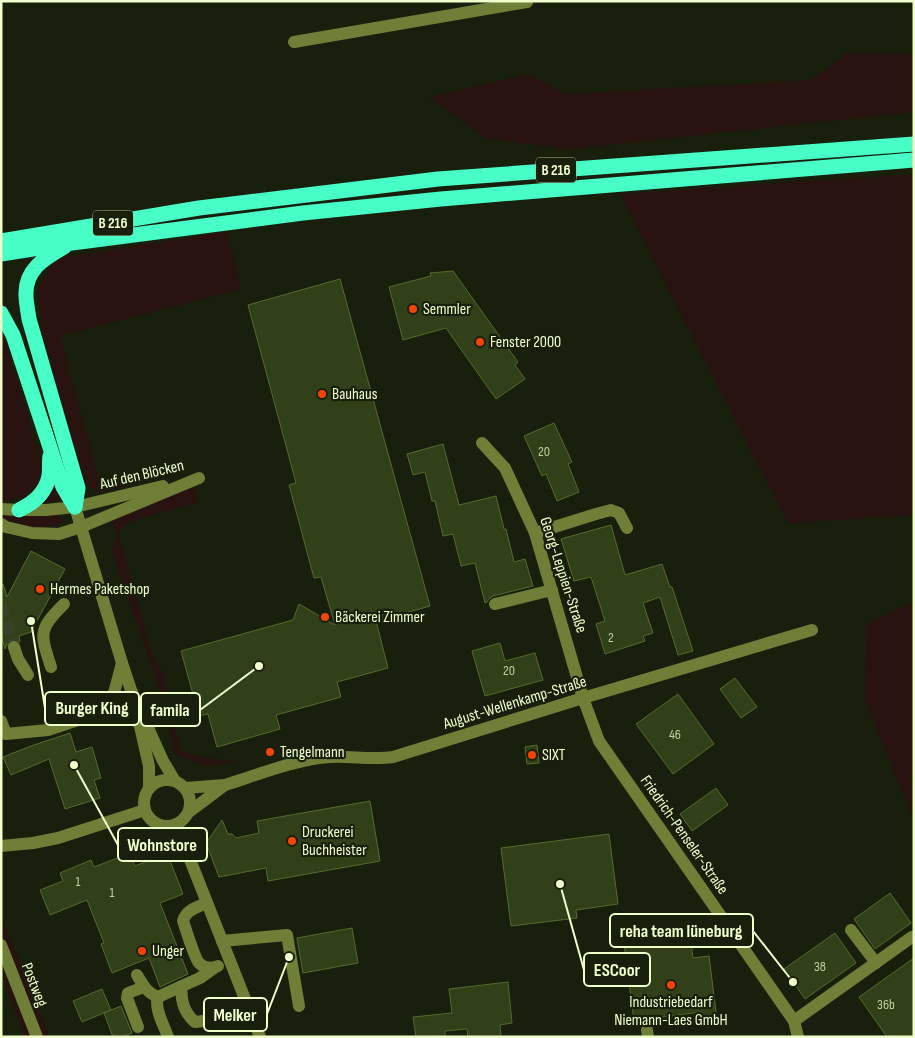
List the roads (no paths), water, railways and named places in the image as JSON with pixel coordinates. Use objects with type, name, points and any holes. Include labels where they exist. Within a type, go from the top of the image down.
[{"type":"highway","name":"B 216","points":[[1,241],[198,208],[438,179],[914,144]]},
{"type":"highway","name":"B 216","points":[[1,254],[313,212],[441,199],[914,160]]},
{"type":"highway","points":[[1,235],[18,234],[28,237]]},
{"type":"highway","points":[[72,243],[38,263],[29,275],[25,293],[29,319],[78,488],[75,508]]},
{"type":"highway","points":[[1,313],[13,335],[64,487],[75,508]]},
{"type":"highway","points":[[19,510],[31,504],[44,489],[49,478],[51,449]]},
{"type":"street","points":[[294,42],[527,2]]},
{"type":"street","name":"Georg-Leppien-Straße","points":[[482,443],[505,468],[535,533],[583,698]]},
{"type":"street","name":"Auf den Blöcken","points":[[75,508],[199,478],[81,527]]},
{"type":"street","points":[[1,509],[46,510],[75,508],[132,690],[162,762],[180,784],[189,795],[189,812],[186,817],[176,824],[169,826],[154,822],[148,817],[145,810],[145,795],[149,788],[161,780],[180,784]]},
{"type":"street","points":[[535,533],[612,510],[618,513],[627,528]]},
{"type":"street","points":[[1,524],[32,533],[58,534],[81,527]]},
{"type":"street","points":[[495,604],[552,590]]},
{"type":"street","points":[[51,667],[43,642],[44,630],[49,619],[64,604]]},
{"type":"street","name":"August-Wellenkamp-Straße","points":[[180,784],[225,785],[294,764],[331,757],[379,759],[393,757],[812,630]]},
{"type":"street","points":[[14,647],[28,675]]},
{"type":"street","points":[[1,721],[4,735],[48,730],[90,716],[114,693],[122,663]]},
{"type":"street","points":[[132,690],[149,766],[149,788]]},
{"type":"street","name":"Friedrich-Penseler-Straße","points":[[583,698],[599,740],[794,1021],[798,1037]]},
{"type":"street","points":[[99,708],[120,710],[139,723]]},
{"type":"street","name":"August-Wellenkamp-Straße","points":[[189,812],[225,785]]},
{"type":"street","points":[[1,846],[33,844],[58,838],[145,810]]},
{"type":"street","points":[[176,824],[247,1004],[256,1036]]},
{"type":"street","points":[[207,903],[191,910],[185,915],[183,921],[198,962],[206,968],[214,968]]},
{"type":"street","points":[[851,930],[876,963]]},
{"type":"street","points":[[222,941],[287,935],[299,1006]]},
{"type":"street","points":[[794,1021],[912,937]]},
{"type":"street","name":"Postweg","points":[[1,944],[37,1037]]},
{"type":"street","points":[[168,1037],[157,1007],[158,997],[200,978],[214,968],[230,961]]},
{"type":"street","points":[[138,975],[144,987],[151,994],[158,997]]},
{"type":"street","points":[[182,986],[182,1000],[189,1017],[194,1022],[211,1020],[247,1004]]},
{"type":"street","points":[[138,1027],[127,998],[128,993],[144,987]]},
{"type":"tunnel","points":[[1,605],[14,647]]},
{"type":"place","name":"Semmler","points":[[413,309]]},
{"type":"place","name":"Fenster 2000","points":[[480,342]]},
{"type":"place","name":"Bauhaus","points":[[322,394]]},
{"type":"place","name":"Hermes Paketshop","points":[[40,589]]},
{"type":"place","name":"Bäckerei Zimmer","points":[[325,617]]},
{"type":"place","name":"Burger King","points":[[31,621]]},
{"type":"place","name":"famila","points":[[259,666]]},
{"type":"place","name":"Tengelmann","points":[[270,752]]},
{"type":"place","name":"SIXT","points":[[532,755]]},
{"type":"place","name":"Wohnstore","points":[[74,765]]},
{"type":"place","name":"Druckerei Buchheister","points":[[292,841]]},
{"type":"place","name":"ESCoor","points":[[560,884]]},
{"type":"place","name":"Unger","points":[[142,951]]},
{"type":"place","name":"Melker","points":[[289,957]]},
{"type":"place","name":"reha team lüneburg","points":[[793,982]]},
{"type":"place","name":"Industriebedarf Niemann-Laes GmbH","points":[[671,985]]}]
